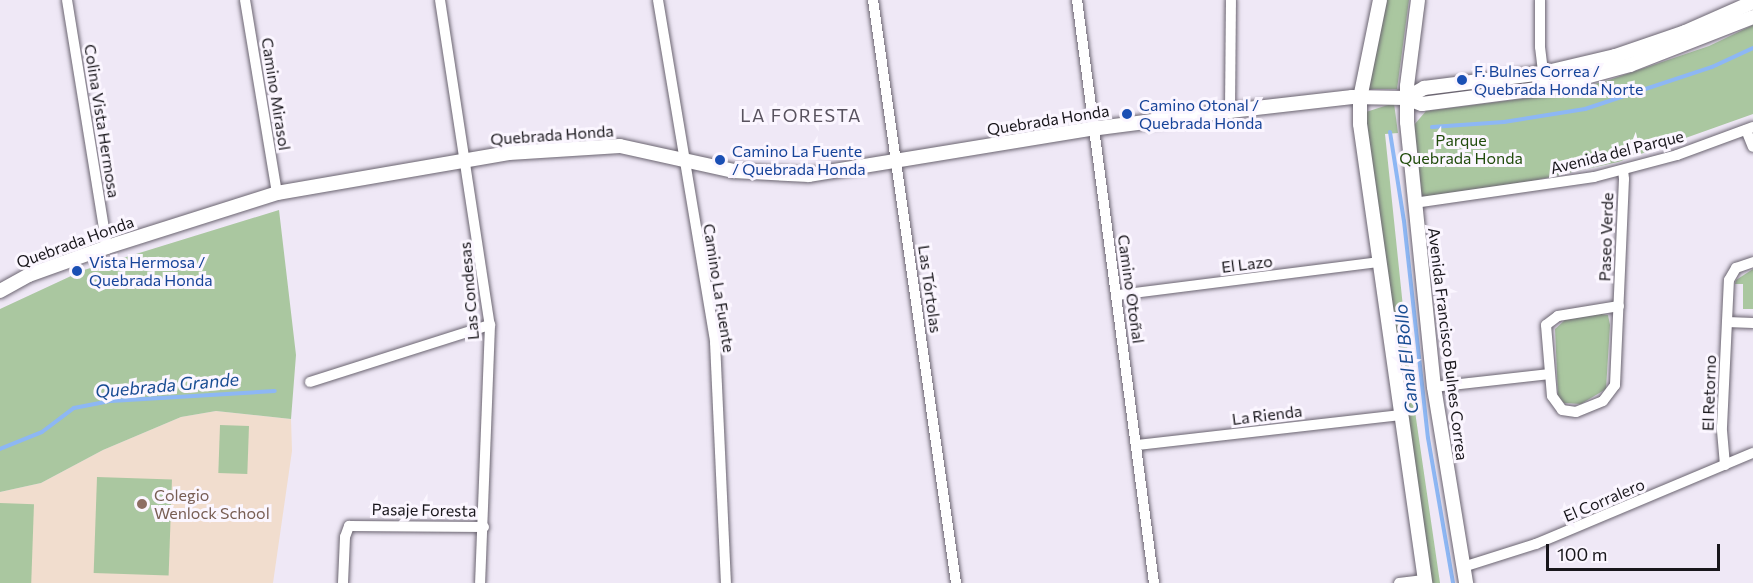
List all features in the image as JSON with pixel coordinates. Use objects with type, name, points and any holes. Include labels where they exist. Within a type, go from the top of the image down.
[{"type":"street","name":"Colina Vista Hermosa","points":[[67,0],[107,247]]},
{"type":"street","name":"Camino Mirasol","points":[[245,0],[277,193]]},
{"type":"street","name":"Las Condesas","points":[[440,0],[467,159],[490,325],[480,583]]},
{"type":"street","name":"Camino La Fuente","points":[[658,0],[715,342],[726,583]]},
{"type":"street","name":"Las Tórtolas","points":[[873,0],[956,583]]},
{"type":"street","name":"Camino Otoñal","points":[[1077,0],[1091,129],[1118,295],[1154,583]]},
{"type":"street","points":[[1230,111],[1231,0]]},
{"type":"street","points":[[1380,0],[1360,98],[1360,124],[1424,582],[1399,583]]},
{"type":"street","name":"Avenida Francisco Bulnes Correa","points":[[1418,0],[1406,98],[1414,203],[1434,387],[1466,583]]},
{"type":"street","points":[[1540,0],[1545,88]]},
{"type":"street","points":[[1406,98],[1424,88],[1543,73],[1650,45],[1753,2]]},
{"type":"street","points":[[1406,98],[1422,104],[1545,88],[1630,66],[1753,17]]},
{"type":"street","name":"Quebrada Honda","points":[[0,291],[29,275],[107,247],[277,193],[467,159],[608,146],[647,150],[734,171],[784,176],[896,162],[1091,129],[1230,111],[1360,98],[1406,98]]},
{"type":"street","points":[[1750,128],[1753,147]]},
{"type":"street","name":"Avenida del Parque","points":[[1414,203],[1554,184],[1623,170],[1750,128]]},
{"type":"street","name":"Paseo Verde","points":[[1619,306],[1550,320],[1545,331],[1553,400],[1565,411],[1576,412],[1609,397],[1616,381],[1619,306],[1623,170]]},
{"type":"street","name":"El Lazo","points":[[1118,295],[1379,262]]},
{"type":"street","name":"El Retorno","points":[[1725,465],[1722,427],[1731,274],[1753,262]]},
{"type":"street","points":[[1727,322],[1753,324]]},
{"type":"street","points":[[310,382],[490,325]]},
{"type":"street","points":[[1434,387],[1549,374]]},
{"type":"street","name":"La Rienda","points":[[1138,445],[1400,415]]},
{"type":"street","name":"El Corralero","points":[[1463,567],[1536,544],[1753,453]]},
{"type":"street","name":"Pasaje Foresta","points":[[343,583],[345,537],[350,526],[362,523],[484,526]]},
{"type":"shaded area","name":"Colegio Wenlock School","points":[[216,411],[291,419],[292,451],[273,583],[0,583],[0,492],[41,483],[103,450],[181,417]]},
{"type":"green space","points":[[1383,0],[1409,0],[1397,89],[1367,89]]},
{"type":"green space","name":"Parque Quebrada Honda","points":[[1753,25],[1753,114],[1618,162],[1532,181],[1422,197],[1414,125],[1426,111],[1528,98],[1603,82],[1709,46]]},
{"type":"green space","points":[[1394,103],[1398,133],[1385,134],[1411,384],[1440,583],[1426,583],[1370,158],[1366,112]]},
{"type":"green space","points":[[279,210],[296,355],[291,419],[216,411],[181,417],[103,450],[41,483],[0,492],[0,309],[84,270]]},
{"type":"green space","points":[[1753,269],[1753,309],[1743,309],[1743,284],[1735,284],[1736,280]]},
{"type":"green space","points":[[1601,314],[1608,315],[1610,325],[1606,389],[1581,404],[1564,403],[1558,396],[1555,329],[1565,320]]},
{"type":"green space","points":[[220,425],[249,426],[247,474],[218,473]]},
{"type":"green space","points":[[97,477],[172,480],[169,576],[94,573]]},
{"type":"green space","points":[[0,503],[34,504],[31,583],[0,583]]},
{"type":"waterway","points":[[1432,127],[1504,122],[1585,109],[1712,67],[1753,48]]},
{"type":"waterway","name":"Canal El Bollo","points":[[1390,132],[1404,221],[1428,438],[1453,583]]},
{"type":"waterway","name":"Quebrada Grande","points":[[0,449],[42,432],[74,408],[111,401],[275,391]]},
{"type":"place","name":"F. Bulnes Correa / Quebrada Honda Norte","points":[[1462,80]]},
{"type":"place","name":"Camino Otonal / Quebrada Honda","points":[[1127,114]]},
{"type":"place","name":"Camino La Fuente / Quebrada Honda","points":[[720,160]]},
{"type":"place","name":"Vista Hermosa / Quebrada Honda","points":[[77,271]]},
{"type":"place","name":"Colegio Wenlock School","points":[[142,504]]},
{"type":"district","name":"LA FORESTA","points":[[801,115]]}]
